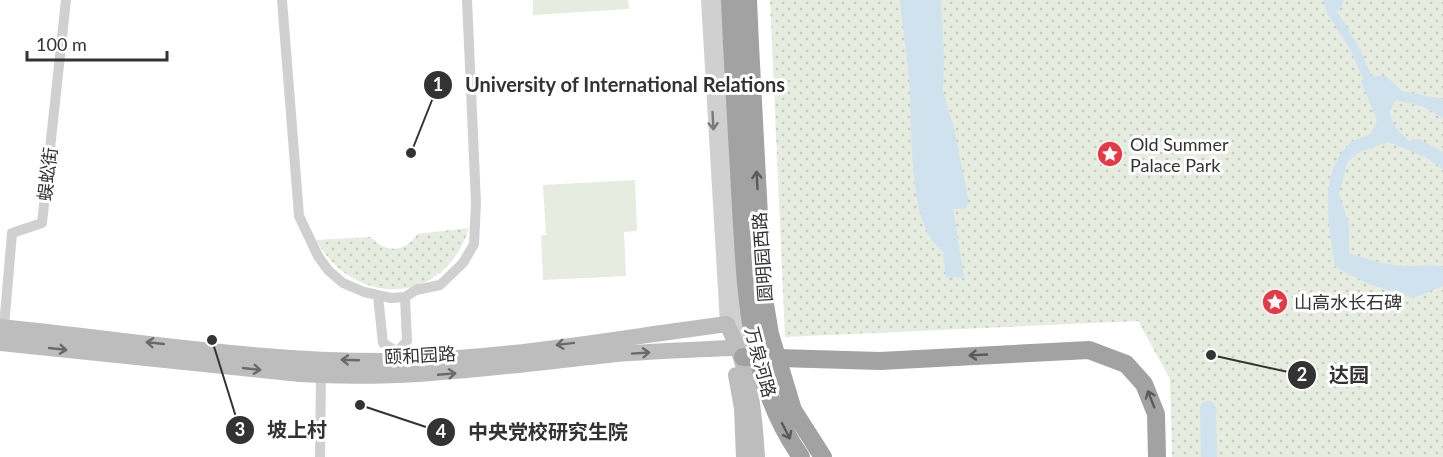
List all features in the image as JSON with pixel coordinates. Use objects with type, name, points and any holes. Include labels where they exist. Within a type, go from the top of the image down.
[{"type":"highway","points":[[730,0],[741,44]]},
{"type":"highway","points":[[741,44],[748,0]]},
{"type":"highway","name":"万泉河路","points":[[741,44],[746,292],[752,338],[775,410],[801,457]]},
{"type":"highway","name":"圆明园西路","points":[[741,44],[770,334],[793,410],[822,457]]},
{"type":"highway","points":[[737,352],[880,361],[1089,350],[1126,364],[1144,384],[1156,414],[1157,457]]},
{"type":"main road","name":"颐和园路","points":[[1,332],[301,358],[397,357],[493,353],[727,324]]},
{"type":"main road","points":[[727,324],[754,408],[757,457]]},
{"type":"main road","name":"颐和园路","points":[[1,332],[321,375],[448,374],[611,355],[737,352]]},
{"type":"main road","points":[[737,352],[744,457]]},
{"type":"street","name":"蜈蚣街","points":[[1,332],[12,233],[42,223],[66,0]]},
{"type":"street","points":[[282,0],[299,216],[318,256],[328,270],[343,283],[378,296],[405,297],[416,290],[440,285],[463,263],[474,244],[476,203],[467,0]]},
{"type":"street","points":[[708,0],[727,324]]},
{"type":"street","name":"圆明园西路","points":[[721,0],[738,332],[737,352]]},
{"type":"street","points":[[378,296],[383,343],[397,357],[408,341],[405,297]]},
{"type":"street","points":[[320,457],[321,375]]},
{"type":"shaded area","points":[[533,0],[628,0],[629,9],[533,15]]},
{"type":"shaded area","name":"Old Summer Palace Park","points":[[770,0],[1443,0],[1443,457],[1172,457],[1170,379],[1138,321],[785,337]]},
{"type":"shaded area","points":[[635,180],[637,231],[624,232],[626,276],[543,280],[541,235],[546,235],[543,185]]},
{"type":"shaded area","points":[[469,228],[457,254],[440,272],[420,284],[398,289],[375,287],[353,278],[333,262],[316,240],[371,237],[383,246],[396,249],[408,244],[417,234]]},
{"type":"water","points":[[900,0],[941,0],[943,92],[955,132],[968,199],[967,208],[953,209],[964,277],[946,278],[943,251],[932,239],[923,222],[918,201],[914,178],[909,80]]},
{"type":"water","points":[[1366,76],[1386,76],[1402,91],[1443,99],[1443,118],[1424,107],[1396,100],[1389,112],[1396,128],[1409,141],[1419,139],[1443,152],[1443,169],[1425,157],[1388,142],[1359,152],[1347,163],[1339,194],[1349,224],[1349,253],[1390,264],[1443,267],[1443,286],[1413,298],[1369,284],[1335,267],[1329,219],[1329,186],[1339,156],[1350,143],[1371,134],[1377,120],[1361,81]]},
{"type":"waterway","points":[[1328,0],[1332,12],[1354,47],[1371,86]]},
{"type":"waterway","points":[[1332,12],[1339,0]]},
{"type":"waterway","points":[[1208,409],[1209,457]]},
{"type":"place","name":"University of International Relations","points":[[411,153]]},
{"type":"place","name":"Old Summer Palace Park","points":[[1110,154]]},
{"type":"place","name":"山高水长石碑","points":[[1275,302]]},
{"type":"place","name":"坡上村","points":[[212,340]]},
{"type":"place","name":"达园","points":[[1211,355]]},
{"type":"place","name":"中央党校研究生院","points":[[360,405]]}]
